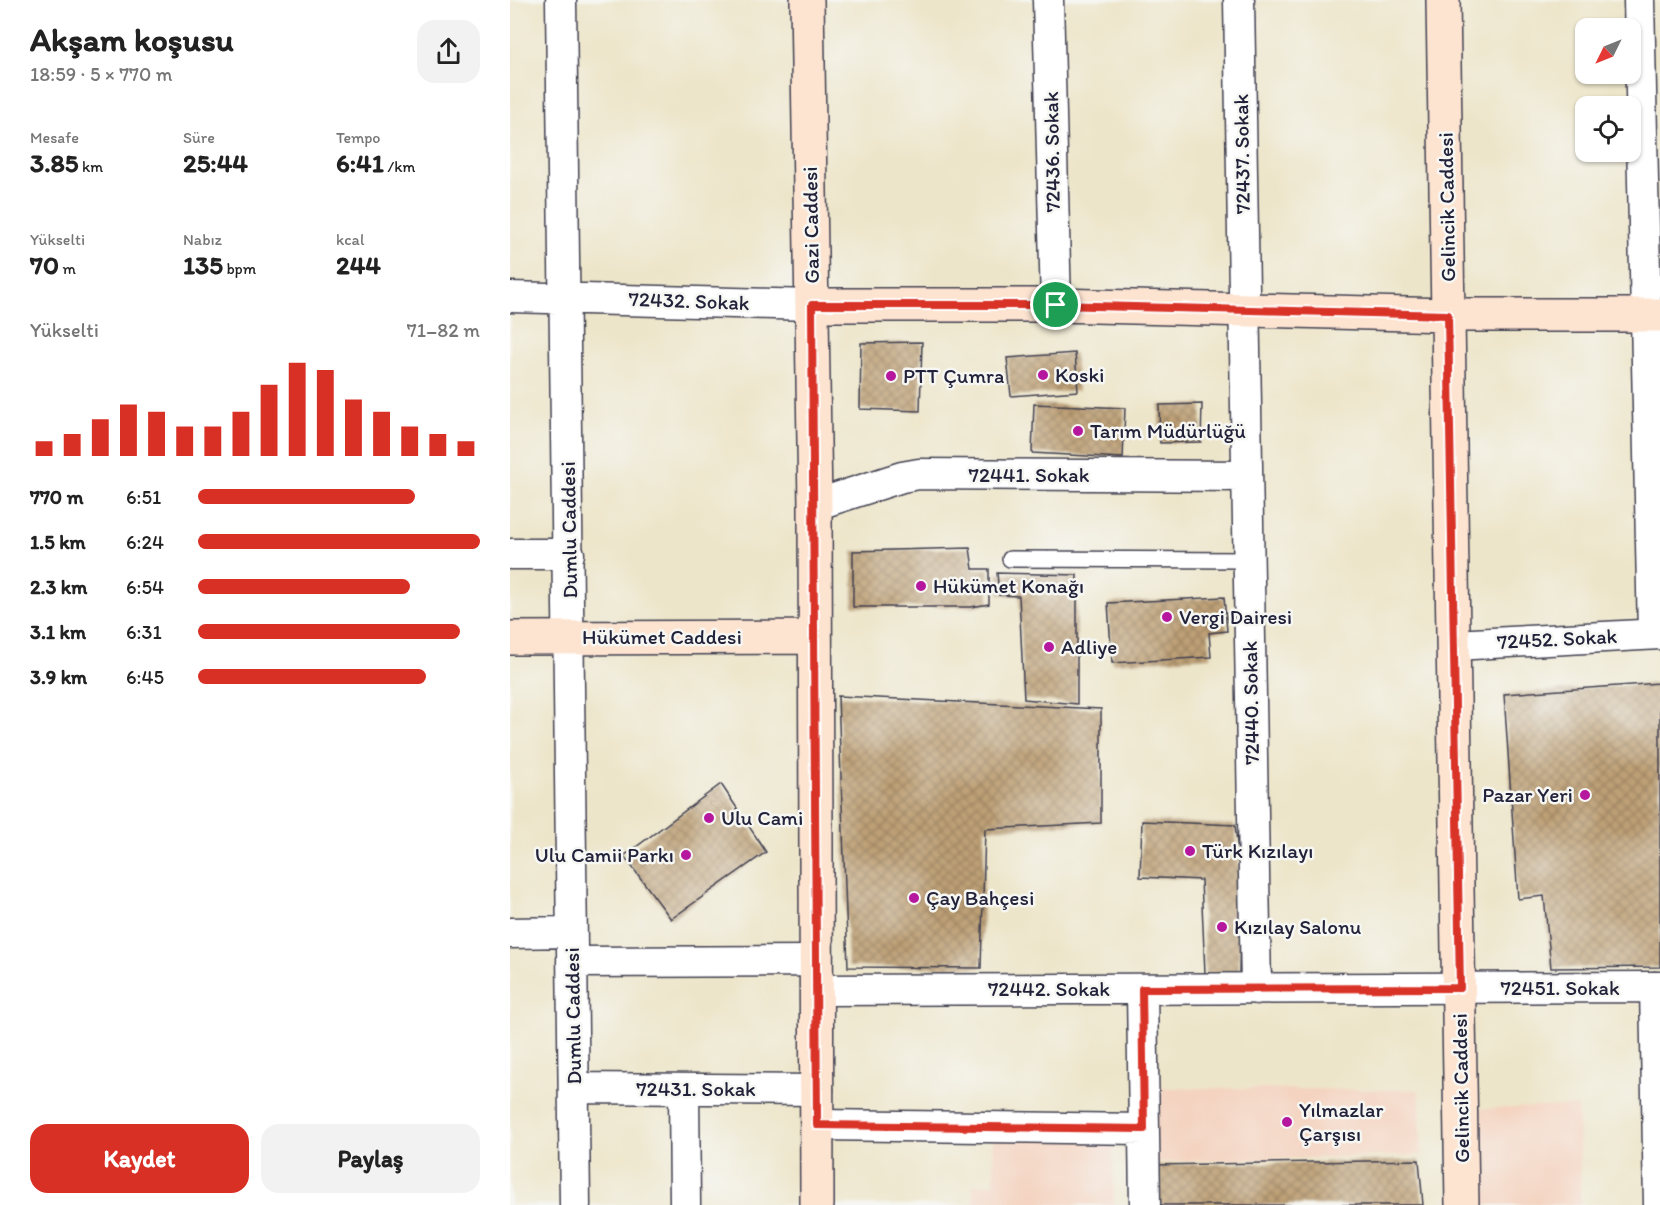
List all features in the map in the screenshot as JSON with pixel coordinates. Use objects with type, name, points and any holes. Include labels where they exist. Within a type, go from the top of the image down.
[{"type":"street","name":"Dumlu Caddesi","points":[[561,0],[575,1205]]},
{"type":"street","name":"Gazi Caddesi","points":[[807,0],[814,505],[817,1205]]},
{"type":"street","name":"72436. Sokak","points":[[1048,0],[1056,305]]},
{"type":"street","name":"72437. Sokak","points":[[1239,0],[1245,309]]},
{"type":"street","name":"Gelincik Caddesi","points":[[1443,0],[1462,1205]]},
{"type":"street","points":[[1639,0],[1653,315],[1656,634]]},
{"type":"street","name":"72432. Sokak","points":[[510,297],[812,305]]},
{"type":"street","points":[[812,305],[1056,305],[1448,315],[1653,315]]},
{"type":"street","name":"72440. Sokak","points":[[1245,309],[1256,989]]},
{"type":"street","name":"72441. Sokak","points":[[814,505],[902,477],[919,474],[1247,476]]},
{"type":"street","points":[[510,554],[569,554]]},
{"type":"street","name":"72452. Sokak","points":[[1454,645],[1656,634]]},
{"type":"street","name":"Hükümet Caddesi","points":[[510,638],[815,637]]},
{"type":"street","points":[[510,933],[572,932]]},
{"type":"street","name":"72442. Sokak","points":[[572,962],[817,976],[1142,989],[1460,988]]},
{"type":"street","points":[[1657,987],[1659,1205]]},
{"type":"street","name":"72451. Sokak","points":[[1460,988],[1657,987]]},
{"type":"street","points":[[1142,989],[1145,1205]]},
{"type":"street","name":"72431. Sokak","points":[[574,1088],[818,1090]]},
{"type":"street","points":[[684,1089],[685,1205]]},
{"type":"street","points":[[817,1125],[1144,1129]]},
{"type":"lane","points":[[1010,559],[1249,560]]},
{"type":"shaded area","name":"Yılmazlar Çarşısı","points":[[1155,1088],[1419,1090],[1422,1155],[1155,1162]]},
{"type":"shaded area","points":[[1578,1106],[1581,1205],[1476,1205],[1473,1109]]},
{"type":"shaded area","points":[[1113,1135],[1114,1205],[974,1205],[973,1185],[994,1184],[993,1136]]},
{"type":"building","name":"PTT Çumra","points":[[922,342],[920,411],[860,409],[861,343]]},
{"type":"building","name":"Koski","points":[[1075,353],[1078,391],[1011,396],[1007,358]]},
{"type":"building","name":"Tarım Müdürlüğü","points":[[1034,404],[1125,408],[1123,458],[1032,453]]},
{"type":"building","points":[[1202,404],[1201,442],[1160,443],[1159,405]]},
{"type":"building","name":"Hükümet Konağı","points":[[970,548],[973,569],[989,569],[989,604],[971,607],[853,607],[853,551]]},
{"type":"building","name":"Adliye","points":[[997,573],[1077,575],[1077,704],[1024,699],[1019,596],[999,595]]},
{"type":"building","name":"Vergi Dairesi","points":[[1224,597],[1227,631],[1209,633],[1211,657],[1112,663],[1108,603]]},
{"type":"building","name":"Pazar Yeri","points":[[1660,683],[1660,967],[1551,968],[1544,896],[1518,899],[1504,694]]},
{"type":"building","name":"Çay Bahçesi","points":[[838,696],[1101,709],[1101,823],[985,829],[981,968],[848,967]]},
{"type":"building","name":"Ulu Cami","points":[[721,784],[766,852],[671,919],[624,856]]},
{"type":"building","name":"Türk Kızılayı","points":[[1142,821],[1235,825],[1241,881],[1239,973],[1205,974],[1201,880],[1140,877]]},
{"type":"building","points":[[1419,1160],[1423,1205],[1155,1205],[1154,1165]]},
{"type":"place","name":"Koski","points":[[1043,375]]},
{"type":"place","name":"PTT Çumra","points":[[891,376]]},
{"type":"place","name":"Tarım Müdürlüğü","points":[[1078,431]]},
{"type":"place","name":"Hükümet Konağı","points":[[921,586]]},
{"type":"place","name":"Vergi Dairesi","points":[[1167,617]]},
{"type":"place","name":"Adliye","points":[[1049,647]]},
{"type":"place","name":"Pazar Yeri","points":[[1585,795]]},
{"type":"place","name":"Ulu Cami","points":[[709,818]]},
{"type":"place","name":"Türk Kızılayı","points":[[1190,851]]},
{"type":"place","name":"Ulu Camii Parkı","points":[[686,855]]},
{"type":"place","name":"Çay Bahçesi","points":[[914,898]]},
{"type":"place","name":"Kızılay Salonu","points":[[1222,927]]},
{"type":"place","name":"Yılmazlar Çarşısı","points":[[1287,1122]]},
{"type":"route","points":[[812,305],[1056,305],[1448,315],[1460,988],[1142,989],[1144,1129],[817,1125],[818,990],[812,305]]}]
